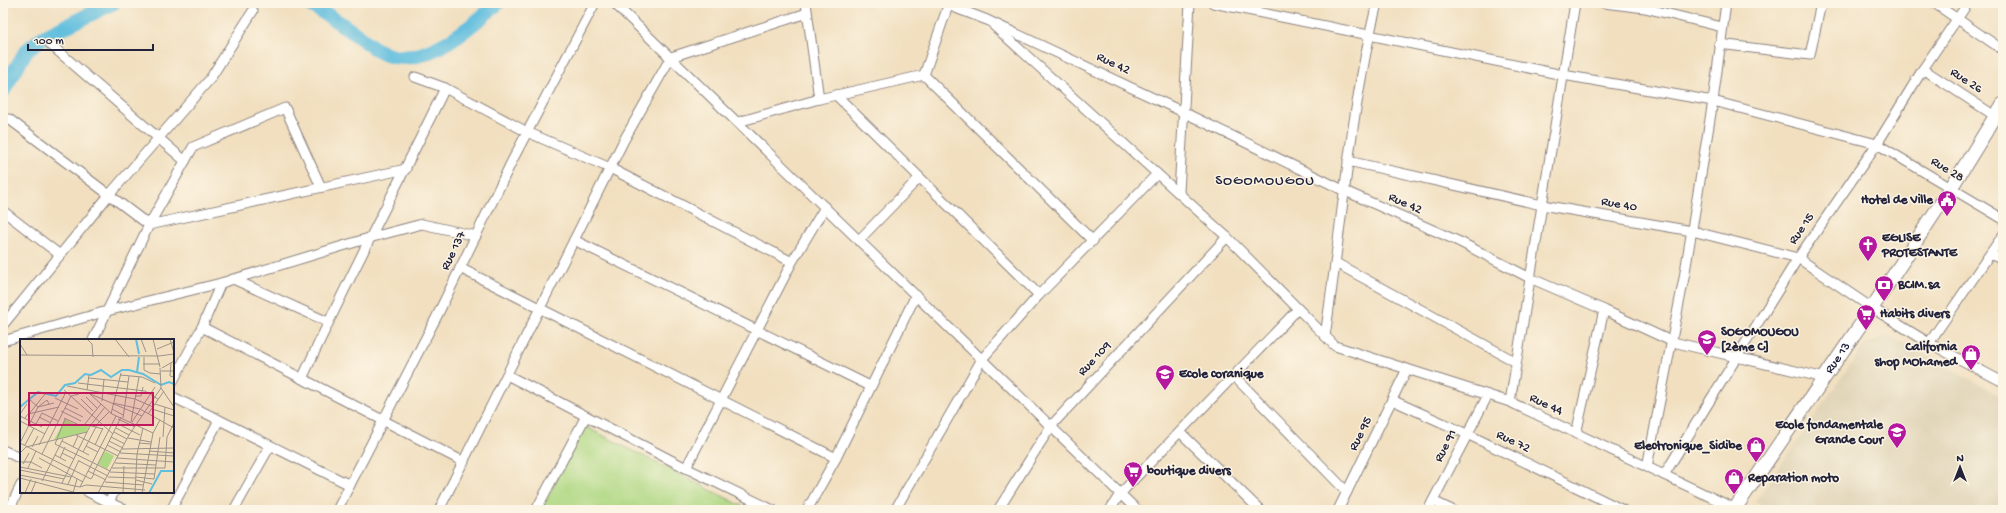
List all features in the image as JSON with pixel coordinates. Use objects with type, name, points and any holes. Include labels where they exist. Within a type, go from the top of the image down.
[{"type":"street","name":"Rue 137","points":[[337,510],[460,268],[527,132],[595,3]]},
{"type":"street","points":[[614,3],[1137,510]]},
{"type":"street","points":[[806,3],[819,99]]},
{"type":"street","points":[[1179,192],[1190,3]]},
{"type":"street","name":"Rue 28","points":[[1213,3],[1563,75],[1713,101],[1877,144],[2003,219]]},
{"type":"street","points":[[1325,336],[1336,263],[1348,161],[1369,35],[1377,3]]},
{"type":"street","points":[[1510,402],[1575,3]]},
{"type":"street","points":[[1604,3],[1645,8],[1722,27]]},
{"type":"street","points":[[1647,467],[1673,342],[1692,231],[1713,101],[1719,44],[1726,3]]},
{"type":"street","points":[[1719,44],[1810,55],[1821,3]]},
{"type":"street","points":[[1934,3],[2003,50]]},
{"type":"street","name":"Rue 15","points":[[1664,475],[1798,258],[1877,144],[1922,69],[1968,3]]},
{"type":"street","points":[[924,75],[948,4]]},
{"type":"street","name":"Rue 42","points":[[948,4],[987,20],[1183,112],[1344,191],[1460,242],[1530,278],[1673,342],[1825,378]]},
{"type":"street","points":[[3,325],[109,195],[210,79],[254,11]]},
{"type":"street","points":[[439,510],[624,140],[671,57],[807,13]]},
{"type":"street","name":"Rue 42","points":[[987,20],[1157,174],[1179,192],[1227,237],[1335,346]]},
{"type":"street","points":[[51,45],[185,162]]},
{"type":"street","name":"Rue 26","points":[[1922,69],[1995,116]]},
{"type":"street","points":[[738,122],[819,99],[924,75]]},
{"type":"street","points":[[924,75],[1093,241]]},
{"type":"street","points":[[415,77],[445,88],[527,132],[610,168],[792,262]]},
{"type":"street","points":[[302,379],[369,238],[406,169],[445,88]]},
{"type":"street","points":[[836,95],[1039,295]]},
{"type":"street","name":"Rue 13","points":[[1736,509],[1872,308],[1951,188],[2003,104]]},
{"type":"street","points":[[93,339],[149,225],[193,147],[285,108],[321,187]]},
{"type":"street","points":[[9,119],[149,225],[406,169]]},
{"type":"street","name":"Rue 40","points":[[1348,161],[1542,205],[1692,231],[1798,258],[1872,308],[1929,343],[2003,382]]},
{"type":"street","points":[[895,510],[982,359],[1039,295],[1157,174]]},
{"type":"street","points":[[859,240],[920,178]]},
{"type":"street","points":[[686,468],[792,262],[825,207]]},
{"type":"street","points":[[3,211],[60,255]]},
{"type":"street","points":[[3,341],[107,311],[221,283],[369,238],[422,224],[476,236]]},
{"type":"street","points":[[1929,343],[1991,255],[2003,235]]},
{"type":"street","name":"Rue 109","points":[[998,510],[1051,426],[1227,237]]},
{"type":"street","points":[[574,240],[870,386]]},
{"type":"street","points":[[1991,255],[2003,259]]},
{"type":"street","points":[[1336,263],[1516,362]]},
{"type":"street","points":[[460,268],[836,458]]},
{"type":"street","points":[[233,279],[328,322]]},
{"type":"street","points":[[174,379],[202,327],[221,283]]},
{"type":"street","points":[[807,510],[836,458],[870,386],[916,295]]},
{"type":"street","points":[[1110,510],[1120,494],[1298,309]]},
{"type":"street","points":[[1576,434],[1604,310]]},
{"type":"street","points":[[202,327],[464,462]]},
{"type":"street","name":"Rue 44","points":[[1335,346],[1510,402],[1736,509]]},
{"type":"street","name":"Rue 95","points":[[1338,510],[1407,369]]},
{"type":"street","points":[[507,375],[686,468],[773,510]]},
{"type":"street","points":[[1234,376],[1347,492]]},
{"type":"street","name":"Rue 91","points":[[1428,510],[1466,434],[1488,395]]},
{"type":"street","points":[[174,398],[350,485]]},
{"type":"street","name":"Rue 72","points":[[1392,400],[1623,510]]},
{"type":"street","points":[[536,510],[586,416]]},
{"type":"street","points":[[171,510],[219,420]]},
{"type":"street","points":[[1180,432],[1260,510]]},
{"type":"street","points":[[234,510],[270,446]]},
{"type":"street","points":[[3,450],[20,458]]},
{"type":"street","points":[[9,510],[20,487]]},
{"type":"street","points":[[90,493],[126,510]]},
{"type":"street","points":[[109,502],[114,493]]},
{"type":"street","points":[[1433,501],[1452,510]]},
{"type":"shaded area","name":"Ecole fondamentale Grande Cour","points":[[1887,335],[2003,397],[2003,510],[1771,510],[1755,502],[1864,345]]},
{"type":"green space","points":[[584,426],[750,510],[541,510]]},
{"type":"waterway","points":[[3,91],[26,51],[42,38],[113,3]]},
{"type":"waterway","points":[[307,3],[334,19],[371,46],[381,52],[396,57],[412,57],[428,52],[444,44],[474,24],[498,3]]},
{"type":"place","name":"Hotel de Ville","points":[[1947,217]]},
{"type":"place","name":"EGLISE PROTESTANTE","points":[[1868,262]]},
{"type":"place","name":"BCIM.sa","points":[[1884,302]]},
{"type":"place","name":"Habits divers","points":[[1866,331]]},
{"type":"place","name":"SOGOMOUGOU [2ème C]","points":[[1707,356]]},
{"type":"place","name":"California shop MOhamed","points":[[1971,371]]},
{"type":"place","name":"Ecole coranique","points":[[1165,391]]},
{"type":"place","name":"Ecole fondamentale Grande Cour","points":[[1897,449]]},
{"type":"place","name":"Electronique_Sidibe","points":[[1756,463]]},
{"type":"place","name":"boutique divers","points":[[1133,488]]},
{"type":"place","name":"Reparation moto","points":[[1734,495]]},
{"type":"district","name":"SOGOMOUGOU","points":[[1265,181]]}]
